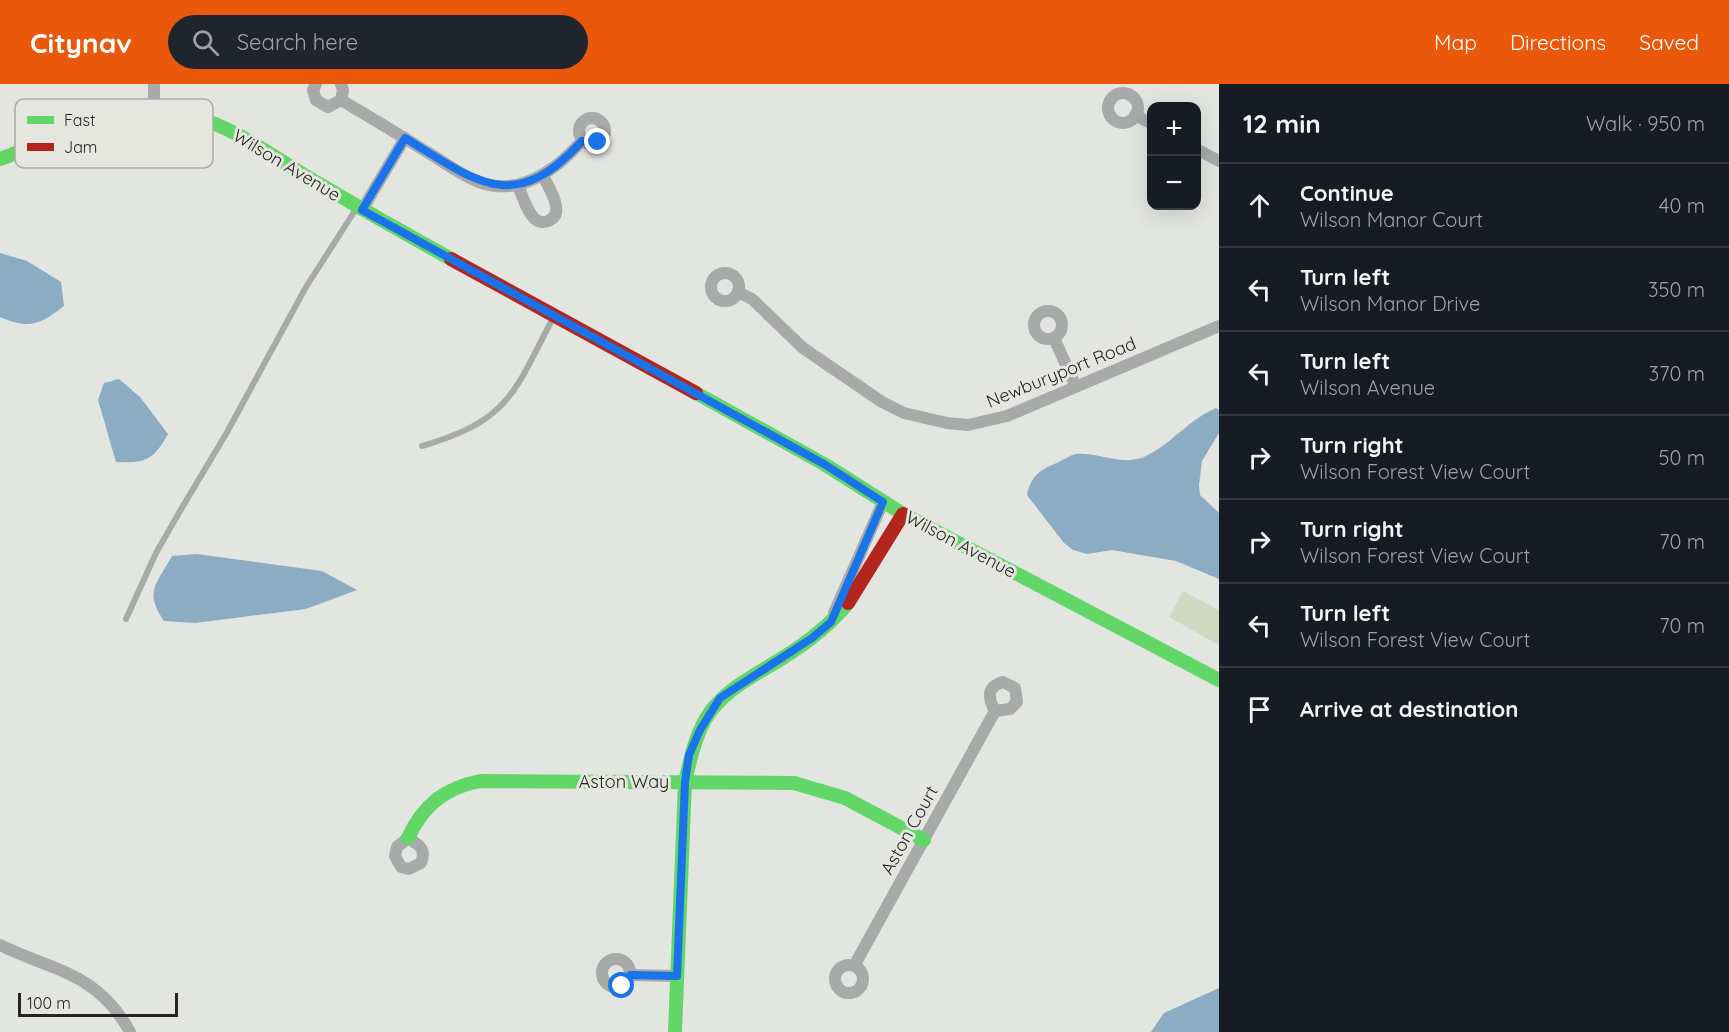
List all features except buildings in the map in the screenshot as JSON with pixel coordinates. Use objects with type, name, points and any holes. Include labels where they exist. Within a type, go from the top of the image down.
[{"type":"street","points":[[316,84],[314,95],[319,104],[333,106],[341,99],[343,90],[341,84]]},
{"type":"street","points":[[341,99],[478,181],[493,185],[518,185],[543,175],[582,141]]},
{"type":"street","points":[[1135,116],[1147,122]]},
{"type":"street","name":"Wilson Avenue","points":[[213,124],[360,208],[824,464],[903,514],[1219,680]]},
{"type":"street","points":[[360,208],[405,138]]},
{"type":"street","points":[[1201,151],[1219,161]]},
{"type":"street","name":"Wilson Avenue","points":[[0,159],[15,154]]},
{"type":"street","points":[[518,185],[534,218],[541,222],[550,221],[555,216],[557,207],[543,175]]},
{"type":"street","name":"Newburyport Road","points":[[738,292],[752,299],[803,348],[882,402],[904,413],[946,423],[987,422],[1007,416],[1075,385],[1219,326]]},
{"type":"street","points":[[1054,338],[1075,385]]},
{"type":"street","points":[[831,622],[883,502]]},
{"type":"street","points":[[675,1032],[685,782],[689,755],[700,730],[720,698],[812,638],[831,622],[852,597],[903,514]]},
{"type":"street","name":"Aston Court","points":[[854,966],[995,711]]},
{"type":"street","name":"Aston Way","points":[[408,838],[423,809],[448,789],[480,780],[813,785],[841,795],[924,840]]},
{"type":"street","points":[[0,945],[86,981],[111,1005],[130,1032]]},
{"type":"street","points":[[630,975],[677,976]]},
{"type":"lane","points":[[126,619],[175,519],[226,434],[306,287],[360,208]]},
{"type":"lane","points":[[422,446],[477,427],[494,414],[514,391],[555,315]]},
{"type":"green space","points":[[1183,591],[1219,610],[1219,645],[1169,617]]},
{"type":"water","points":[[0,253],[27,261],[61,282],[64,306],[34,323],[19,323],[0,317]]},
{"type":"water","points":[[119,379],[140,397],[168,434],[153,455],[141,461],[116,462],[98,400],[104,383]]},
{"type":"water","points":[[1216,408],[1219,410],[1219,433],[1202,461],[1199,485],[1200,495],[1219,513],[1219,579],[1176,561],[1112,550],[1087,554],[1073,550],[1064,543],[1027,495],[1034,477],[1070,456],[1085,454],[1121,460],[1139,459],[1157,450],[1198,418]]},
{"type":"water","points":[[196,554],[322,571],[357,590],[306,609],[195,623],[164,621],[155,602],[154,588],[157,581],[172,556]]},
{"type":"water","points":[[1219,988],[1219,1032],[1151,1032],[1164,1013]]},
{"type":"traffic: fast","points":[[213,123],[250,141],[341,197],[451,259]]},
{"type":"traffic: fast","points":[[0,159],[15,154]]},
{"type":"traffic: fast","points":[[696,393],[824,464],[903,514],[1219,680]]},
{"type":"traffic: fast","points":[[675,1032],[685,782],[698,735],[712,709],[730,692],[810,639],[834,619],[848,603]]},
{"type":"traffic: fast","points":[[408,838],[421,816],[436,800],[456,788],[480,781],[794,783],[845,798],[924,840]]},
{"type":"traffic: jam","points":[[451,259],[696,393]]},
{"type":"traffic: jam","points":[[848,603],[903,514]]},
{"type":"route","points":[[598,142],[594,144],[582,141],[573,152],[548,172],[535,179],[509,186],[485,184],[468,177],[405,138],[362,210],[703,396],[824,464],[883,502],[831,622],[812,638],[731,689],[720,698],[705,718],[689,755],[685,782],[677,976],[630,975],[629,980],[622,986]]}]
